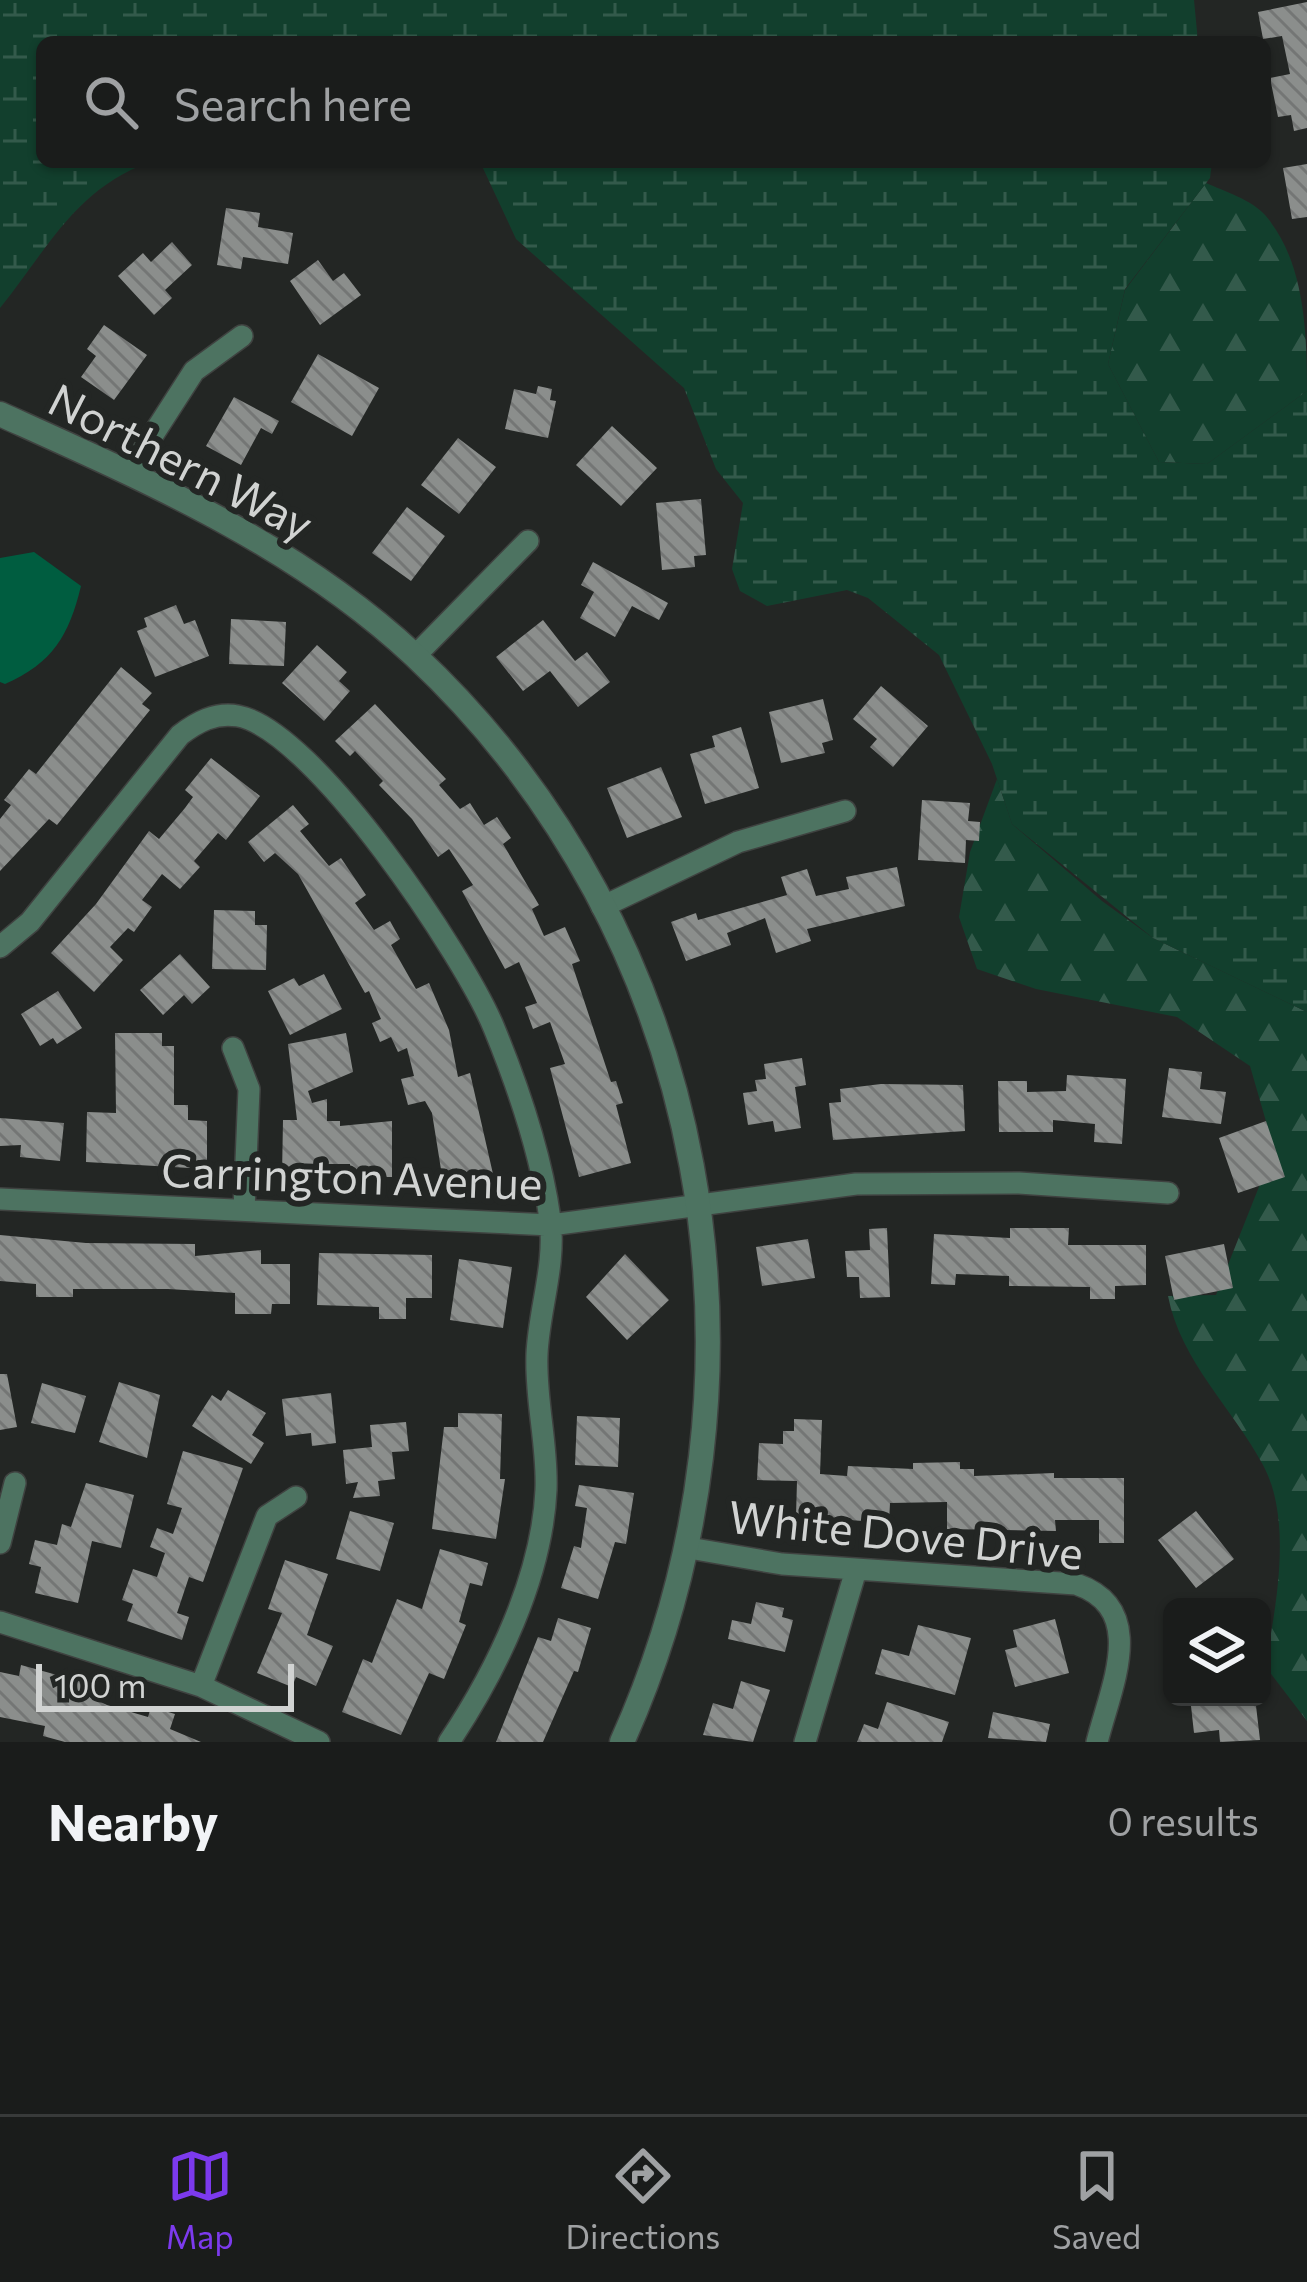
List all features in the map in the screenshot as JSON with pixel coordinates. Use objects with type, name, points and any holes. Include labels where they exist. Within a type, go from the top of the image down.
[{"type":"street","points":[[129,472],[194,371],[242,336]]},
{"type":"street","name":"Northern Way","points":[[0,414],[129,472],[293,561],[415,656],[518,772],[602,907],[646,1001],[669,1070],[698,1203],[711,1349],[706,1430],[689,1548],[666,1630],[622,1742]]},
{"type":"street","points":[[415,656],[528,541]]},
{"type":"street","points":[[0,947],[30,922],[180,735],[199,721],[241,716],[266,730],[308,766],[386,851],[468,977],[493,1025],[531,1133],[551,1225],[536,1374],[544,1508],[526,1591],[449,1742]]},
{"type":"street","points":[[602,907],[738,842],[845,812]]},
{"type":"street","points":[[232,1048],[249,1090],[244,1210]]},
{"type":"street","name":"Carrington Avenue","points":[[0,1199],[551,1225],[794,1189],[924,1182],[1168,1193]]},
{"type":"street","points":[[0,1544],[15,1483]]},
{"type":"street","points":[[201,1686],[267,1516],[296,1497]]},
{"type":"street","name":"White Dove Drive","points":[[689,1548],[748,1560],[1076,1584],[1098,1592],[1120,1621],[1121,1640],[1097,1742]]},
{"type":"street","points":[[805,1742],[856,1570]]},
{"type":"street","points":[[0,1622],[201,1686],[320,1742]]},
{"type":"green space","points":[[0,0],[1194,0],[1197,36],[36,36],[36,168],[137,168],[102,188],[64,223],[0,308]]},
{"type":"green space","points":[[483,168],[1211,168],[1210,178],[1125,289],[1108,364],[1159,462],[1207,464],[1307,391],[1307,1012],[1153,938],[1012,824],[992,764],[939,655],[868,598],[847,590],[767,606],[740,591],[732,569],[743,503],[716,469],[684,388],[516,239]]},
{"type":"green space","points":[[1206,183],[1259,210],[1278,233],[1301,299],[1307,391],[1207,464],[1159,462],[1108,364],[1125,290]]},
{"type":"green space","points":[[997,779],[1012,824],[1102,901],[1153,938],[1307,1012],[1307,1721],[1271,1674],[1280,1537],[1272,1487],[1251,1444],[1184,1342],[1168,1296],[1216,1295],[1274,1149],[1250,1066],[1177,1017],[1036,989],[977,969],[959,917],[970,852]]},
{"type":"shaded area","points":[[34,552],[81,586],[56,646],[35,667],[5,684],[0,682],[0,558]]},
{"type":"building","points":[[1307,2],[1307,128],[1294,131],[1291,115],[1278,117],[1271,78],[1290,74],[1282,36],[1262,36],[1258,12]]},
{"type":"building","points":[[1307,164],[1307,217],[1292,219],[1283,168]]},
{"type":"building","points":[[226,208],[260,213],[258,227],[293,233],[288,264],[243,257],[241,269],[217,265]]},
{"type":"building","points":[[172,242],[192,265],[165,290],[172,298],[154,315],[118,276],[143,253],[151,262]]},
{"type":"building","points":[[318,260],[333,281],[344,273],[361,295],[320,325],[290,281]]},
{"type":"building","points":[[104,325],[147,355],[114,400],[81,377],[96,356],[87,349]]},
{"type":"building","points":[[318,354],[379,388],[352,436],[291,402]]},
{"type":"building","points":[[538,386],[552,389],[550,400],[556,401],[548,438],[505,429],[514,389],[536,394]]},
{"type":"building","points":[[234,397],[279,421],[272,434],[261,428],[241,465],[206,446]]},
{"type":"building","points":[[612,426],[657,468],[621,506],[576,465]]},
{"type":"building","points":[[458,438],[496,467],[459,514],[421,485]]},
{"type":"building","points":[[701,499],[706,555],[694,556],[695,567],[662,570],[656,503]]},
{"type":"building","points":[[407,507],[445,536],[411,581],[372,553]]},
{"type":"building","points":[[593,562],[668,603],[659,620],[632,606],[615,637],[580,618],[594,592],[581,585]]},
{"type":"building","points":[[176,605],[184,624],[195,620],[209,656],[155,677],[137,631],[147,627],[144,618]]},
{"type":"building","points":[[231,619],[286,622],[284,666],[229,664]]},
{"type":"building","points":[[543,620],[575,661],[587,652],[610,682],[578,707],[550,671],[523,691],[496,657]]},
{"type":"building","points":[[317,645],[347,672],[339,681],[350,691],[324,721],[282,683]]},
{"type":"building","points":[[121,667],[152,693],[142,704],[150,710],[57,825],[49,819],[0,871],[0,819],[11,805],[4,800],[29,769],[36,774]]},
{"type":"building","points":[[881,686],[928,726],[893,767],[870,747],[877,739],[853,719]]},
{"type":"building","points":[[823,699],[833,740],[822,743],[825,753],[781,763],[769,712]]},
{"type":"building","points":[[375,704],[446,779],[439,785],[460,809],[470,803],[484,825],[497,817],[511,838],[503,844],[539,905],[532,909],[544,936],[565,927],[580,961],[572,964],[611,1082],[616,1081],[623,1103],[616,1105],[631,1163],[579,1177],[550,1068],[565,1064],[550,1022],[533,1029],[525,1007],[537,1003],[519,962],[505,969],[462,891],[473,885],[449,849],[438,857],[412,819],[379,785],[383,781],[355,751],[350,756],[335,741]]},
{"type":"building","points":[[741,727],[759,788],[705,804],[690,754],[715,747],[712,736]]},
{"type":"building","points":[[211,758],[260,796],[226,840],[218,833],[194,861],[200,867],[180,889],[162,874],[142,900],[152,907],[134,932],[128,928],[110,947],[123,960],[94,992],[51,953],[96,904],[149,831],[159,839],[185,808],[193,797],[185,790]]},
{"type":"building","points":[[661,767],[682,817],[627,838],[607,788]]},
{"type":"building","points":[[922,800],[970,803],[968,821],[980,822],[979,841],[966,840],[965,863],[918,860]]},
{"type":"building","points":[[293,805],[309,824],[300,831],[329,866],[341,858],[366,895],[355,903],[374,930],[390,921],[400,939],[391,945],[416,989],[429,983],[449,1030],[458,1077],[470,1073],[493,1174],[443,1182],[432,1113],[425,1101],[408,1105],[401,1079],[414,1076],[407,1048],[398,1052],[391,1037],[380,1042],[372,1023],[381,1019],[369,991],[365,993],[298,874],[275,853],[264,862],[248,842]]},
{"type":"building","points":[[897,867],[905,906],[807,929],[811,941],[776,953],[765,918],[727,933],[731,945],[686,961],[671,922],[696,913],[698,920],[787,895],[781,877],[807,869],[816,896],[849,889],[846,877]]},
{"type":"building","points":[[214,910],[255,911],[255,925],[267,925],[266,970],[212,969]]},
{"type":"building","points":[[180,954],[210,987],[192,1004],[184,995],[163,1015],[140,990]]},
{"type":"building","points":[[324,974],[342,1009],[290,1035],[268,991],[294,978],[299,986]]},
{"type":"building","points":[[58,991],[82,1028],[57,1044],[53,1038],[40,1046],[21,1014]]},
{"type":"building","points":[[115,1033],[162,1033],[162,1046],[174,1046],[174,1105],[188,1105],[188,1120],[207,1121],[207,1169],[86,1162],[87,1112],[116,1113]]},
{"type":"building","points":[[346,1033],[353,1072],[308,1091],[312,1103],[327,1099],[327,1121],[340,1121],[340,1126],[392,1121],[392,1177],[350,1177],[350,1164],[307,1164],[307,1175],[282,1175],[283,1120],[297,1120],[288,1044]]},
{"type":"building","points":[[802,1058],[806,1085],[795,1087],[801,1128],[775,1132],[773,1121],[748,1125],[743,1093],[757,1091],[755,1080],[766,1079],[764,1064]]},
{"type":"building","points":[[1169,1068],[1202,1072],[1200,1089],[1226,1092],[1221,1124],[1162,1117]]},
{"type":"building","points":[[1067,1075],[1126,1079],[1122,1144],[1094,1142],[1095,1124],[1053,1120],[1053,1132],[999,1132],[998,1081],[1027,1081],[1027,1092],[1066,1091]]},
{"type":"building","points":[[881,1084],[963,1085],[965,1131],[833,1140],[829,1103],[841,1102],[840,1089]]},
{"type":"building","points":[[0,1118],[64,1123],[60,1161],[20,1157],[21,1145],[0,1146]]},
{"type":"building","points":[[1266,1121],[1285,1177],[1238,1193],[1219,1138]]},
{"type":"building","points":[[887,1228],[890,1297],[860,1298],[859,1277],[847,1277],[845,1251],[870,1250],[869,1229]]},
{"type":"building","points":[[1010,1228],[1069,1228],[1068,1245],[1146,1245],[1146,1285],[1115,1286],[1115,1299],[1090,1299],[1090,1287],[1009,1286],[1009,1276],[956,1274],[955,1285],[931,1284],[934,1234],[1010,1238]]},
{"type":"building","points":[[0,1235],[86,1243],[195,1244],[195,1256],[261,1250],[261,1264],[290,1264],[290,1304],[272,1304],[271,1314],[235,1314],[235,1293],[168,1289],[73,1289],[73,1297],[36,1297],[36,1284],[0,1281]]},
{"type":"building","points":[[808,1239],[815,1278],[762,1286],[756,1247]]},
{"type":"building","points":[[1224,1244],[1233,1288],[1174,1300],[1165,1256]]},
{"type":"building","points":[[319,1253],[432,1255],[432,1298],[406,1298],[406,1319],[379,1319],[379,1307],[317,1305]]},
{"type":"building","points":[[625,1254],[669,1300],[627,1340],[586,1297]]},
{"type":"building","points":[[459,1259],[512,1267],[503,1328],[450,1320]]},
{"type":"building","points":[[0,1374],[7,1374],[17,1427],[0,1430]]},
{"type":"building","points":[[119,1382],[160,1395],[147,1458],[99,1442]]},
{"type":"building","points":[[42,1383],[86,1396],[75,1433],[31,1423]]},
{"type":"building","points":[[228,1390],[266,1413],[252,1435],[264,1443],[251,1464],[192,1426],[212,1395],[221,1401]]},
{"type":"building","points":[[331,1393],[336,1443],[312,1446],[311,1433],[286,1436],[282,1399]]},
{"type":"building","points":[[458,1413],[502,1414],[500,1479],[505,1479],[496,1539],[432,1529],[444,1427],[458,1427]]},
{"type":"building","points":[[577,1416],[620,1418],[618,1467],[575,1465]]},
{"type":"building","points":[[794,1419],[822,1420],[820,1474],[847,1476],[848,1466],[913,1469],[913,1463],[960,1462],[960,1469],[974,1469],[974,1476],[1054,1473],[1054,1478],[1124,1478],[1124,1543],[1099,1543],[1099,1520],[1055,1520],[1056,1531],[947,1529],[947,1502],[890,1503],[889,1523],[796,1516],[797,1481],[757,1480],[759,1443],[783,1444],[783,1431],[794,1431]]},
{"type":"building","points":[[406,1422],[409,1451],[392,1452],[395,1479],[378,1481],[380,1496],[353,1498],[358,1482],[346,1484],[343,1450],[372,1447],[370,1425]]},
{"type":"building","points":[[183,1451],[243,1468],[203,1582],[189,1577],[177,1613],[189,1617],[182,1640],[127,1621],[133,1604],[122,1600],[133,1569],[157,1577],[165,1553],[150,1547],[157,1528],[173,1534],[182,1508],[167,1504]]},
{"type":"building","points":[[86,1483],[134,1495],[121,1548],[92,1541],[78,1603],[35,1593],[41,1567],[29,1564],[35,1540],[57,1545],[62,1524],[71,1527]]},
{"type":"building","points":[[579,1485],[634,1493],[626,1544],[615,1542],[598,1599],[561,1588],[574,1546],[581,1548],[587,1508],[575,1506]]},
{"type":"building","points":[[350,1511],[394,1523],[380,1571],[336,1559]]},
{"type":"building","points":[[1196,1511],[1234,1559],[1196,1588],[1158,1540]]},
{"type":"building","points":[[440,1549],[488,1563],[482,1586],[470,1583],[459,1622],[466,1625],[444,1679],[429,1673],[401,1735],[342,1712],[363,1659],[372,1663],[397,1599],[422,1609]]},
{"type":"building","points":[[285,1560],[328,1574],[307,1635],[333,1646],[316,1686],[296,1677],[292,1687],[257,1673],[282,1613],[268,1609]]},
{"type":"building","points":[[756,1602],[784,1608],[782,1617],[793,1620],[785,1652],[728,1639],[732,1620],[751,1624]]},
{"type":"building","points":[[558,1618],[591,1628],[578,1672],[574,1671],[543,1742],[496,1742],[538,1637],[551,1641]]},
{"type":"building","points":[[1055,1619],[1069,1673],[1015,1687],[1005,1650],[1017,1647],[1013,1630]]},
{"type":"building","points":[[918,1625],[971,1638],[955,1695],[875,1674],[882,1649],[909,1656]]},
{"type":"building","points":[[21,1665],[86,1683],[83,1694],[107,1705],[148,1717],[151,1707],[175,1714],[170,1729],[201,1742],[65,1742],[43,1736],[45,1726],[0,1717],[0,1672],[19,1676]]},
{"type":"building","points":[[741,1681],[770,1690],[753,1742],[703,1735],[713,1703],[733,1709]]},
{"type":"building","points":[[887,1702],[949,1722],[942,1742],[857,1742],[864,1724],[878,1729]]},
{"type":"building","points":[[1191,1706],[1256,1706],[1260,1740],[1220,1742],[1219,1730],[1194,1733]]},
{"type":"building","points":[[993,1712],[1050,1724],[1046,1742],[988,1738]]}]
